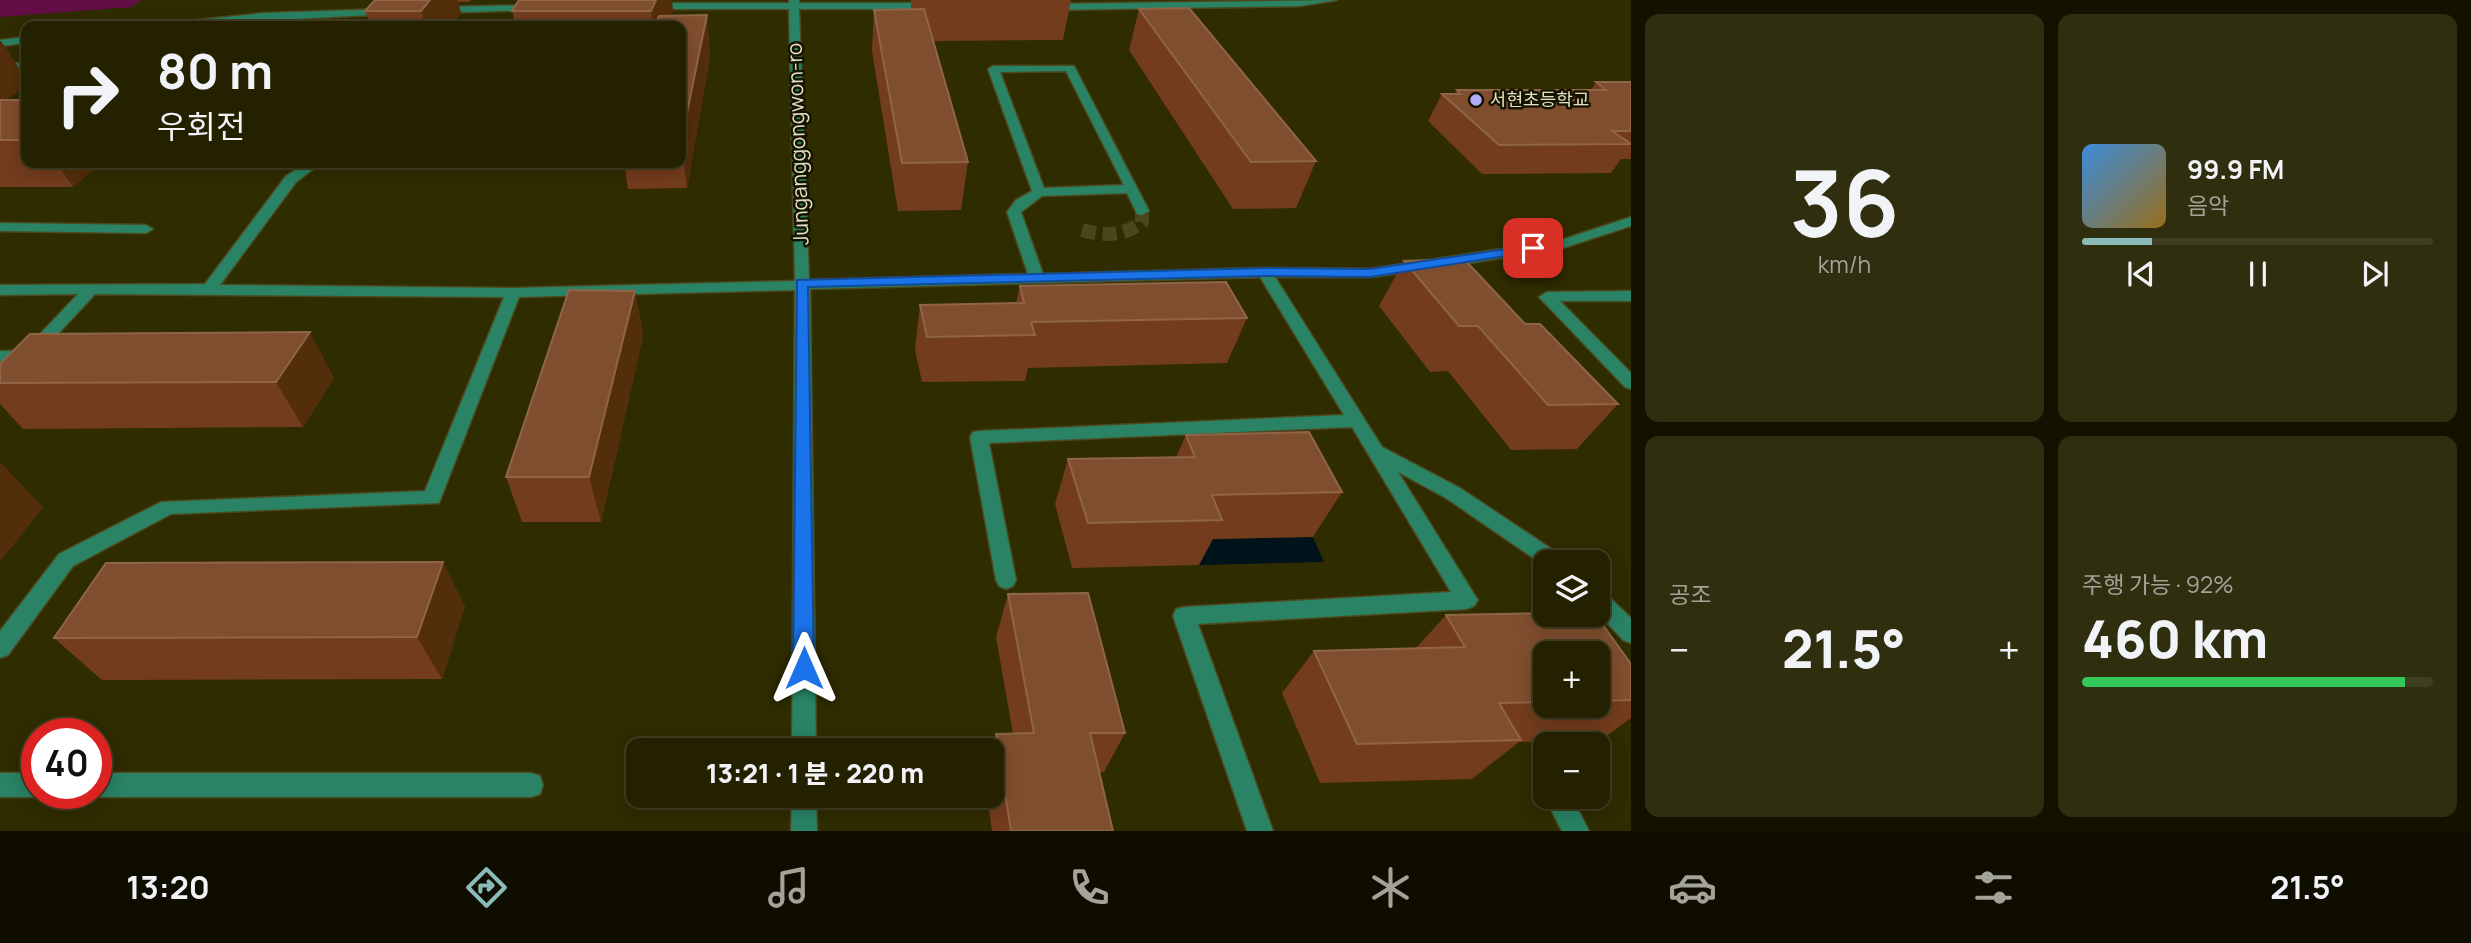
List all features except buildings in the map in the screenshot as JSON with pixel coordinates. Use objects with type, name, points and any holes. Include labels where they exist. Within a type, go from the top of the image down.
[{"type":"street","points":[[1037,7],[1332,0]]},
{"type":"street","points":[[639,6],[794,2],[942,6]]},
{"type":"street","name":"Junganggongwon-ro","points":[[794,2],[802,283],[804,738]]},
{"type":"street","points":[[429,10],[510,4],[547,7]]},
{"type":"street","points":[[216,21],[265,16],[402,11]]},
{"type":"street","points":[[0,43],[21,41]]},
{"type":"street","points":[[0,67],[21,66]]},
{"type":"street","points":[[1039,192],[993,69],[1070,68],[1142,211]]},
{"type":"street","points":[[209,289],[291,179],[307,168]]},
{"type":"street","points":[[1037,278],[1014,212],[1021,203],[1039,192],[1132,189]]},
{"type":"street","points":[[0,290],[209,289],[513,293],[1265,272],[1370,273],[1563,244],[1631,220]]},
{"type":"street","points":[[0,227],[146,229]]},
{"type":"street","points":[[1260,831],[1184,616],[1467,600],[1265,272]]},
{"type":"street","points":[[0,386],[90,290]]},
{"type":"street","points":[[0,648],[66,560],[168,507],[432,498],[513,293]]},
{"type":"street","points":[[1631,296],[1547,297],[1631,383]]},
{"type":"street","points":[[0,356],[28,356]]},
{"type":"street","points":[[1006,580],[979,437],[1356,421]]},
{"type":"street","points":[[1375,451],[1453,492],[1538,550]]},
{"type":"street","points":[[1610,611],[1631,633]]},
{"type":"street","points":[[0,785],[21,785]]},
{"type":"street","points":[[112,785],[531,785]]},
{"type":"street","points":[[804,808],[804,831]]},
{"type":"street","points":[[1563,809],[1576,831]]},
{"type":"shaded area","points":[[0,0],[141,0],[132,7],[0,17]]},
{"type":"shaded area","points":[[1313,537],[1324,562],[1199,565],[1190,540]]},
{"type":"tunnel","points":[[1082,230],[1120,233],[1142,222],[1142,211]]},
{"type":"place","name":"서현초등학교","points":[[1476,100]]},
{"type":"route","points":[[804,668],[802,283],[1265,272],[1370,273],[1533,248]]}]
